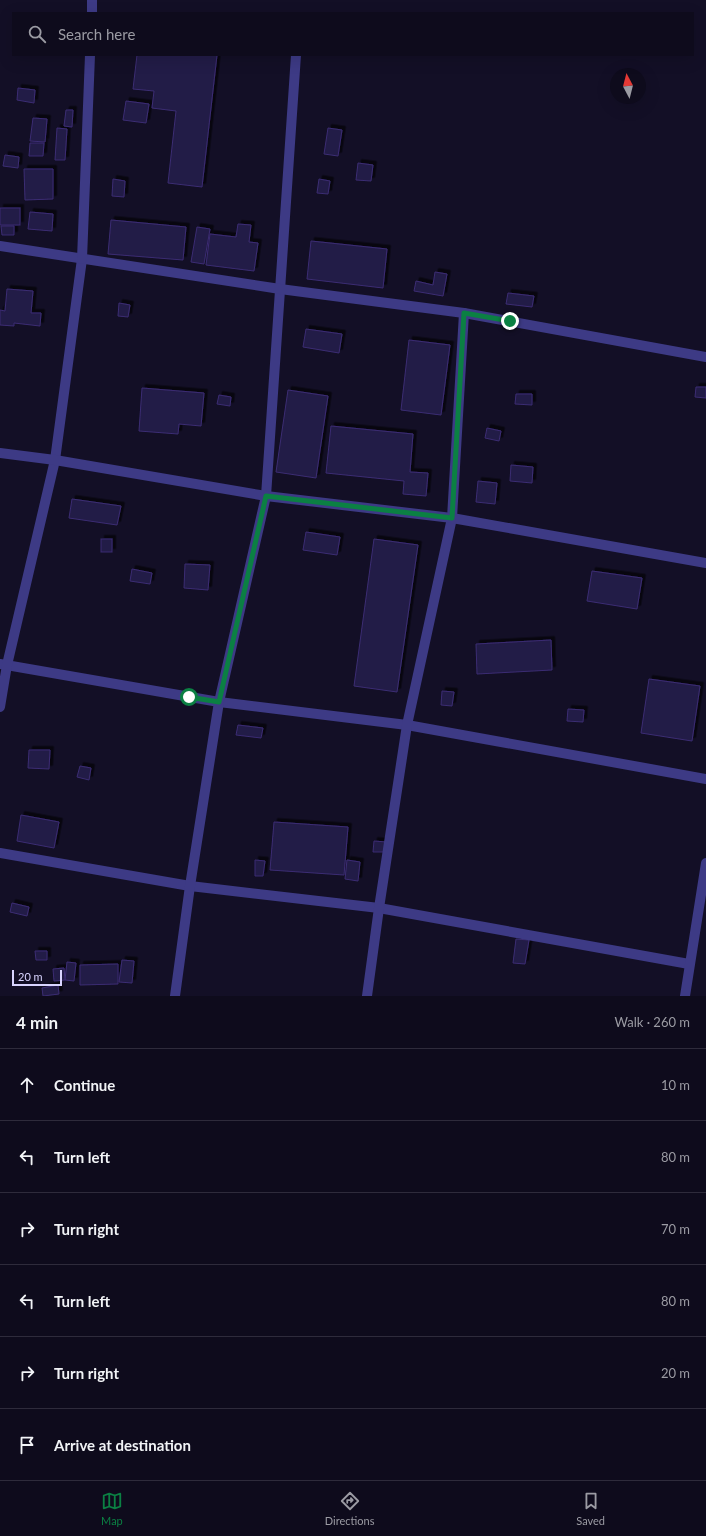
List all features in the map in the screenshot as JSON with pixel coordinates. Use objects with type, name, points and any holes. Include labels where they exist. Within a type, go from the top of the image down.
[{"type":"street","points":[[92,0],[92,12]]},
{"type":"street","points":[[0,707],[4,664],[55,460],[82,258],[90,56]]},
{"type":"street","points":[[175,996],[190,886],[219,702],[266,496],[296,56]]},
{"type":"street","points":[[0,246],[280,289],[464,313],[706,358]]},
{"type":"street","points":[[367,996],[407,725],[452,518],[464,313]]},
{"type":"street","points":[[0,453],[55,460],[266,496],[452,518],[706,563]]},
{"type":"street","points":[[4,664],[219,702],[407,725],[706,779]]},
{"type":"street","points":[[0,853],[190,886],[379,908],[689,964]]},
{"type":"street","points":[[685,996],[706,863]]},
{"type":"building","points":[[137,56],[217,56],[202,187],[168,183],[176,111],[152,108],[154,91],[133,89]]},
{"type":"building","points":[[18,88],[35,90],[34,103],[17,100]]},
{"type":"building","points":[[126,101],[149,104],[146,123],[123,120]]},
{"type":"building","points":[[66,110],[73,110],[72,127],[64,126]]},
{"type":"building","points":[[33,118],[47,119],[45,142],[30,141]]},
{"type":"building","points":[[57,128],[67,129],[65,160],[55,160]]},
{"type":"building","points":[[328,128],[342,130],[338,156],[324,154]]},
{"type":"building","points":[[30,143],[44,143],[43,156],[29,156]]},
{"type":"building","points":[[5,155],[19,157],[18,168],[3,166]]},
{"type":"building","points":[[358,163],[373,165],[371,181],[356,180]]},
{"type":"building","points":[[24,169],[53,169],[53,199],[25,200]]},
{"type":"building","points":[[113,179],[125,181],[124,197],[112,196]]},
{"type":"building","points":[[319,179],[330,181],[328,194],[317,193]]},
{"type":"building","points":[[0,208],[20,208],[20,225],[0,225]]},
{"type":"building","points":[[30,212],[53,214],[52,231],[28,229]]},
{"type":"building","points":[[111,220],[186,227],[183,260],[108,254]]},
{"type":"building","points":[[238,224],[251,225],[249,242],[258,243],[254,271],[206,265],[210,234],[236,237]]},
{"type":"building","points":[[1,226],[14,226],[14,235],[2,235]]},
{"type":"building","points":[[197,227],[210,229],[204,264],[191,262]]},
{"type":"building","points":[[311,241],[387,249],[383,288],[307,279]]},
{"type":"building","points":[[435,272],[447,274],[443,296],[414,291],[416,281],[433,285]]},
{"type":"building","points":[[7,289],[33,291],[31,313],[41,313],[40,326],[14,323],[14,326],[0,325],[0,310],[5,311]]},
{"type":"building","points":[[508,293],[534,296],[532,307],[506,304]]},
{"type":"building","points":[[119,303],[130,305],[128,317],[118,316]]},
{"type":"building","points":[[306,329],[342,334],[339,353],[303,347]]},
{"type":"building","points":[[409,340],[450,345],[441,415],[401,410]]},
{"type":"building","points":[[696,387],[706,387],[706,398],[695,397]]},
{"type":"building","points":[[142,388],[204,393],[201,426],[179,424],[178,434],[139,431]]},
{"type":"building","points":[[288,390],[328,396],[316,478],[276,472]]},
{"type":"building","points":[[516,394],[532,394],[532,405],[515,404]]},
{"type":"building","points":[[219,395],[231,397],[230,406],[217,404]]},
{"type":"building","points":[[331,426],[413,434],[410,472],[428,473],[426,496],[403,494],[404,481],[326,473]]},
{"type":"building","points":[[487,428],[501,431],[499,441],[485,438]]},
{"type":"building","points":[[511,465],[533,467],[532,483],[510,481]]},
{"type":"building","points":[[478,481],[497,483],[495,504],[476,502]]},
{"type":"building","points":[[72,499],[121,506],[117,525],[69,518]]},
{"type":"building","points":[[306,532],[340,537],[337,555],[303,550]]},
{"type":"building","points":[[101,539],[112,539],[112,552],[101,552]]},
{"type":"building","points":[[374,539],[418,545],[397,692],[354,686]]},
{"type":"building","points":[[185,564],[210,565],[208,590],[184,588]]},
{"type":"building","points":[[132,569],[152,573],[150,584],[130,581]]},
{"type":"building","points":[[592,571],[642,578],[637,609],[587,601]]},
{"type":"building","points":[[551,640],[552,670],[477,674],[476,644]]},
{"type":"building","points":[[649,679],[700,686],[692,741],[641,733]]},
{"type":"building","points":[[442,691],[454,692],[452,706],[441,705]]},
{"type":"building","points":[[568,709],[584,710],[583,722],[567,721]]},
{"type":"building","points":[[238,725],[263,728],[261,738],[236,735]]},
{"type":"building","points":[[29,750],[50,750],[49,769],[28,768]]},
{"type":"building","points":[[80,766],[91,768],[89,780],[77,777]]},
{"type":"building","points":[[21,815],[59,822],[54,848],[17,841]]},
{"type":"building","points":[[274,822],[348,827],[344,875],[270,870]]},
{"type":"building","points":[[374,841],[386,842],[385,852],[373,852]]},
{"type":"building","points":[[255,860],[265,861],[263,876],[255,876]]},
{"type":"building","points":[[347,860],[360,862],[358,881],[345,879]]},
{"type":"building","points":[[12,903],[29,907],[27,916],[10,912]]},
{"type":"building","points":[[516,939],[529,940],[525,964],[513,963]]},
{"type":"building","points":[[35,951],[47,951],[47,960],[36,960]]},
{"type":"building","points":[[122,960],[134,961],[132,983],[119,982]]},
{"type":"building","points":[[67,962],[76,963],[74,981],[65,980]]},
{"type":"building","points":[[118,964],[118,984],[80,985],[80,965]]},
{"type":"building","points":[[64,968],[65,980],[54,981],[53,969]]},
{"type":"building","points":[[58,985],[59,994],[43,996],[42,988]]},
{"type":"route","points":[[189,697],[219,702],[266,496],[452,518],[464,313],[510,321]]}]
